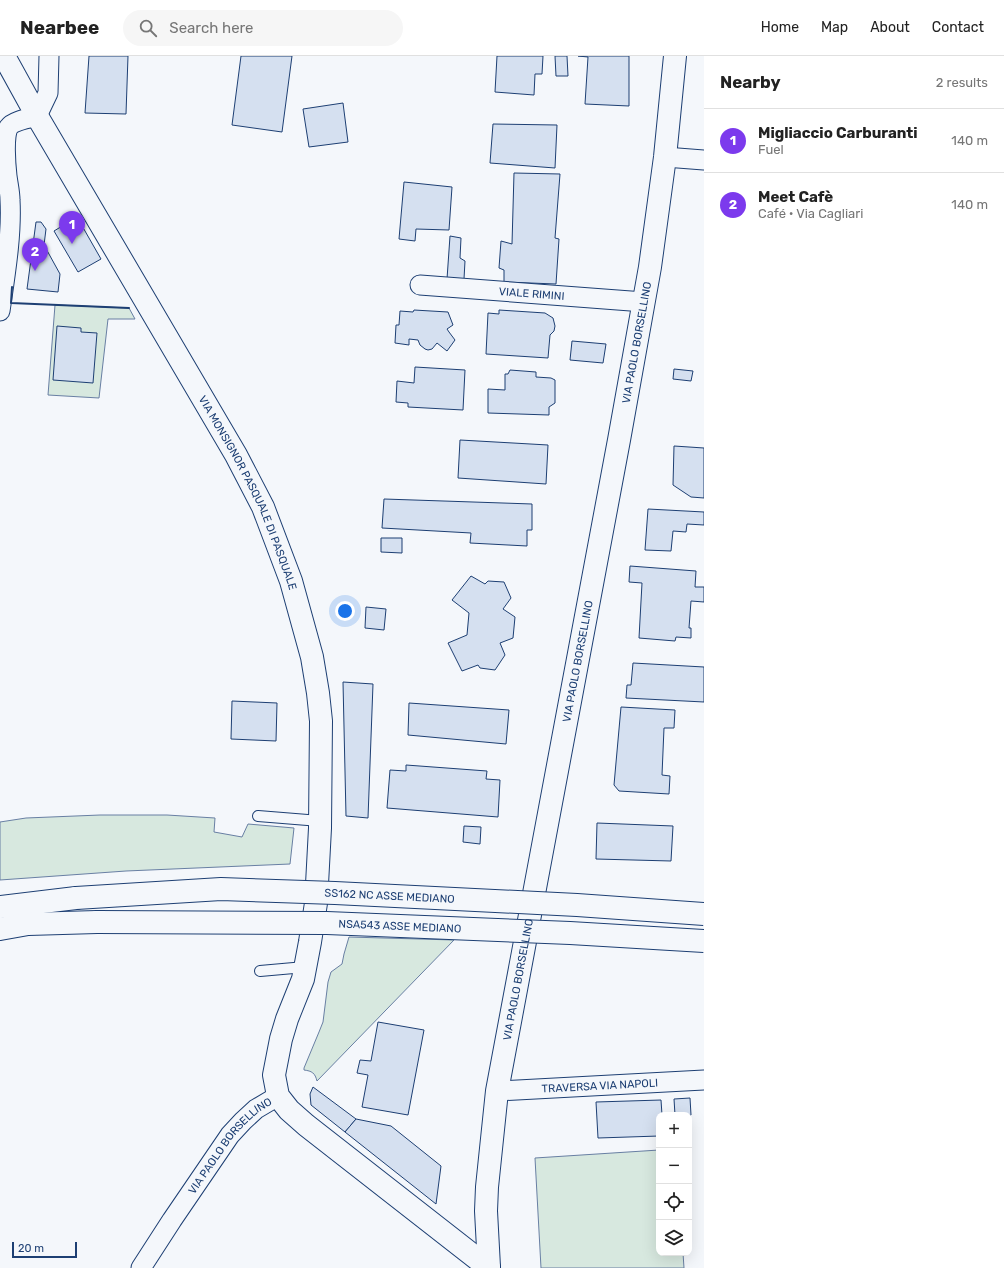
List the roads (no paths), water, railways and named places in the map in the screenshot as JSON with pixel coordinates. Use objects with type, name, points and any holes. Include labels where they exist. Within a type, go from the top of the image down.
[{"type":"main road","name":"VIA MONSIGNOR PASQUALE DI PASQUALE","points":[[4,56],[37,116],[217,422],[264,507],[292,581],[312,657],[318,693],[321,721],[320,821],[316,903],[304,973],[278,1050],[274,1075],[278,1096]]},
{"type":"main road","name":"VIA PAOLO BORSELLINO","points":[[489,1267],[486,1211],[487,1187],[497,1090],[644,302],[665,157],[675,56]]},
{"type":"main road","name":"SS162 NC ASSE MEDIANO","points":[[0,907],[76,898],[221,889],[562,904],[704,914]]},
{"type":"main road","name":"NSA543 ASSE MEDIANO","points":[[0,929],[28,924],[96,922],[327,923],[562,933],[704,941]]},
{"type":"main road","name":"VIA PAOLO BORSELLINO","points":[[278,1096],[288,1110],[306,1125],[489,1267]]},
{"type":"street","points":[[0,311],[10,218],[10,200],[5,157],[7,134],[9,127],[13,124],[37,116],[48,93],[49,56]]},
{"type":"street","points":[[665,157],[704,160]]},
{"type":"street","name":"VIALE RIMINI","points":[[420,285],[644,302]]},
{"type":"street","name":"TRAVERSA VIA NAPOLI","points":[[497,1090],[704,1080]]},
{"type":"street","name":"VIA PAOLO BORSELLINO","points":[[141,1268],[230,1135],[243,1120],[256,1109],[278,1096]]},
{"type":"lane","points":[[258,816],[320,821]]},
{"type":"lane","points":[[260,971],[304,973]]},
{"type":"place","name":"Migliaccio Carburanti","points":[[72,244]]},
{"type":"place","name":"Meet Cafè","points":[[35,271]]}]
